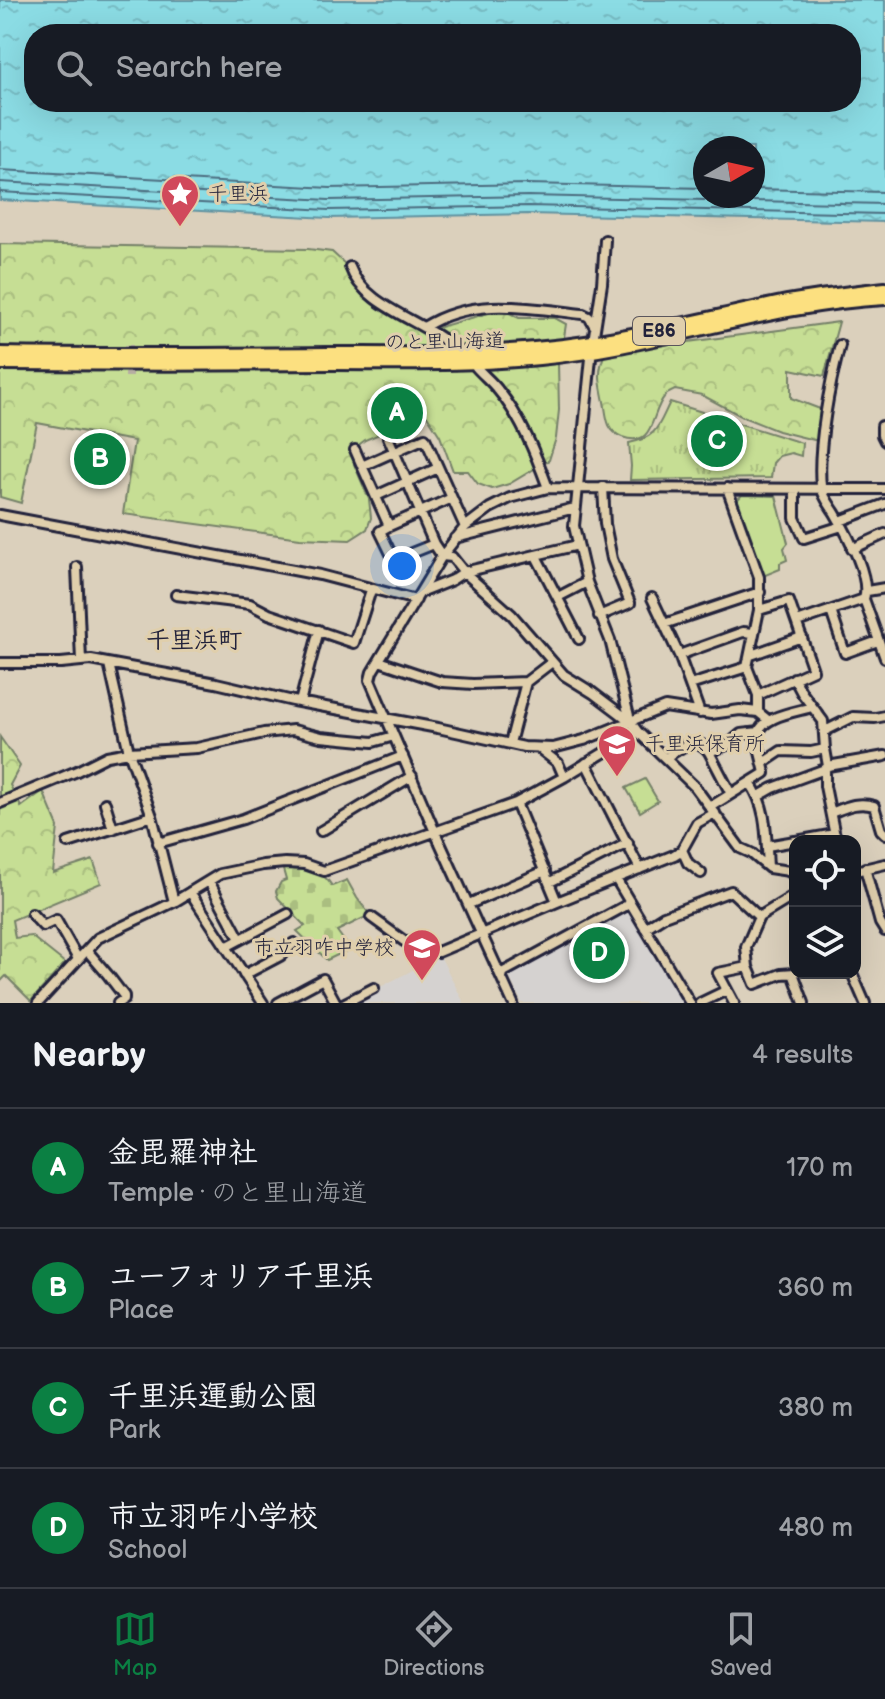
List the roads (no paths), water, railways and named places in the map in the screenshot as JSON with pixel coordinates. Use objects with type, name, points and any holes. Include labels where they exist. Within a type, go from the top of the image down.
[{"type":"highway","name":"のと里山海道","points":[[0,351],[16,349],[50,355],[322,354],[542,349],[660,331],[778,304],[885,289]]},
{"type":"highway","name":"のと里山海道","points":[[0,364],[502,361],[585,353],[816,306],[885,298]]},
{"type":"street","points":[[424,327],[469,309],[502,306],[587,315],[595,331],[605,240]]},
{"type":"street","points":[[350,267],[360,286],[369,293],[453,347]]},
{"type":"street","points":[[840,345],[825,418],[821,489],[841,524],[862,572],[885,658]]},
{"type":"street","points":[[591,358],[574,526],[587,582],[610,640],[630,721]]},
{"type":"street","points":[[476,367],[499,390],[511,409],[548,488]]},
{"type":"street","points":[[388,417],[387,435],[442,556]]},
{"type":"street","points":[[882,426],[885,441]]},
{"type":"street","points":[[362,466],[425,438],[465,527]]},
{"type":"street","points":[[355,450],[389,526]]},
{"type":"street","points":[[376,496],[438,468]]},
{"type":"street","points":[[510,1002],[370,676],[455,538],[490,508],[510,498],[548,488],[579,487],[883,489],[885,504],[804,538],[795,518],[795,489]]},
{"type":"street","points":[[599,616],[630,603],[612,559],[605,524],[603,487]]},
{"type":"street","points":[[727,488],[759,577],[759,610],[747,667],[758,695],[758,712]]},
{"type":"street","points":[[434,544],[394,560],[380,531],[452,498]]},
{"type":"street","points":[[455,538],[575,508]]},
{"type":"street","points":[[0,515],[320,575],[416,600]]},
{"type":"street","points":[[852,549],[885,534]]},
{"type":"street","points":[[422,592],[464,572],[578,545]]},
{"type":"street","points":[[442,556],[452,557],[464,572],[512,615],[564,675],[630,721],[695,787],[740,848],[769,868],[789,871]]},
{"type":"street","points":[[536,556],[579,639]]},
{"type":"street","points":[[77,567],[81,661]]},
{"type":"street","points":[[558,597],[587,582]]},
{"type":"street","points":[[797,622],[885,588]]},
{"type":"street","points":[[176,595],[250,604],[269,614],[354,643],[371,590]]},
{"type":"street","points":[[664,624],[760,592]]},
{"type":"street","points":[[652,598],[679,655],[700,713]]},
{"type":"street","points":[[758,695],[813,670],[789,601],[759,610]]},
{"type":"street","points":[[831,611],[845,653],[878,641]]},
{"type":"street","points":[[300,702],[319,630]]},
{"type":"street","points":[[679,655],[743,632],[754,633]]},
{"type":"street","points":[[751,655],[802,637]]},
{"type":"street","points":[[0,663],[91,660],[524,747],[553,748],[584,740],[665,707],[711,714],[740,710],[758,712],[768,720]]},
{"type":"street","points":[[379,661],[442,682],[473,684],[526,682],[552,662]]},
{"type":"street","points":[[109,664],[129,752],[152,816],[174,902]]},
{"type":"street","points":[[690,685],[747,667]]},
{"type":"street","points":[[794,678],[823,721],[827,767],[825,786],[836,835]]},
{"type":"street","points":[[510,743],[526,682]]},
{"type":"street","points":[[371,917],[404,941],[438,952],[674,855],[682,850],[697,823],[731,794],[765,773],[758,735],[768,720],[812,707]]},
{"type":"street","points":[[825,731],[853,717],[885,716]]},
{"type":"street","points":[[0,803],[107,756],[129,752],[197,748],[293,730],[321,737],[373,742],[394,736]]},
{"type":"street","points":[[38,1003],[98,938],[174,902],[220,874],[285,863],[304,864],[324,871],[516,803],[638,732]]},
{"type":"street","points":[[709,752],[729,744],[741,734],[759,732]]},
{"type":"street","points":[[665,758],[689,744],[699,742],[709,752],[731,794]]},
{"type":"street","points":[[540,748],[558,763],[564,777]]},
{"type":"street","points":[[763,763],[781,751],[825,749]]},
{"type":"street","points":[[158,843],[243,819],[403,756]]},
{"type":"street","points":[[759,796],[827,767],[885,756]]},
{"type":"street","points":[[586,763],[640,869]]},
{"type":"street","points":[[321,831],[412,776]]},
{"type":"street","points":[[750,783],[759,796],[765,822],[769,868]]},
{"type":"street","points":[[105,803],[113,829]]},
{"type":"street","points":[[516,803],[557,902]]},
{"type":"street","points":[[831,813],[854,804],[874,806],[885,834]]},
{"type":"street","points":[[68,843],[152,816]]},
{"type":"street","points":[[767,846],[789,842]]},
{"type":"street","points":[[550,882],[628,843]]},
{"type":"street","points":[[682,850],[688,863],[701,873]]},
{"type":"street","points":[[861,869],[885,864]]},
{"type":"street","points":[[865,868],[885,931]]},
{"type":"street","points":[[469,904],[545,871]]},
{"type":"street","points":[[616,879],[690,1003]]},
{"type":"street","points":[[209,881],[240,939]]},
{"type":"street","points":[[645,928],[664,916],[731,891],[759,917]]},
{"type":"street","points":[[190,892],[263,1003]]},
{"type":"street","points":[[789,899],[759,917],[746,947],[748,967],[755,984],[789,973]]},
{"type":"street","points":[[500,974],[629,904]]},
{"type":"street","points":[[32,914],[43,926],[56,920],[78,959]]},
{"type":"street","points":[[226,947],[288,914]]},
{"type":"street","points":[[244,975],[280,956],[294,943]]},
{"type":"street","points":[[88,949],[124,996],[118,1003]]},
{"type":"street","points":[[734,1003],[718,973],[748,967]]},
{"type":"street","points":[[278,1003],[297,998],[323,979],[336,1003]]},
{"type":"street","points":[[796,979],[804,1003]]},
{"type":"street","points":[[855,979],[865,1003]]},
{"type":"street","points":[[345,1003],[374,988]]},
{"type":"street","points":[[700,1003],[727,990]]},
{"type":"water","points":[[0,0],[885,0],[885,222],[528,214],[329,218],[0,200]]},
{"type":"tunnel","points":[[129,345],[129,379]]},
{"type":"place","name":"千里浜","points":[[180,228]]},
{"type":"place","name":"金毘羅神社","points":[[397,413]]},
{"type":"place","name":"千里浜運動公園","points":[[717,441]]},
{"type":"place","name":"ユーフォリア千里浜","points":[[100,459]]},
{"type":"place","name":"千里浜保育所","points":[[617,778]]},
{"type":"place","name":"市立羽咋小学校","points":[[599,953]]},
{"type":"place","name":"市立羽咋中学校","points":[[422,982]]},
{"type":"district","name":"千里浜町","points":[[194,640]]}]
